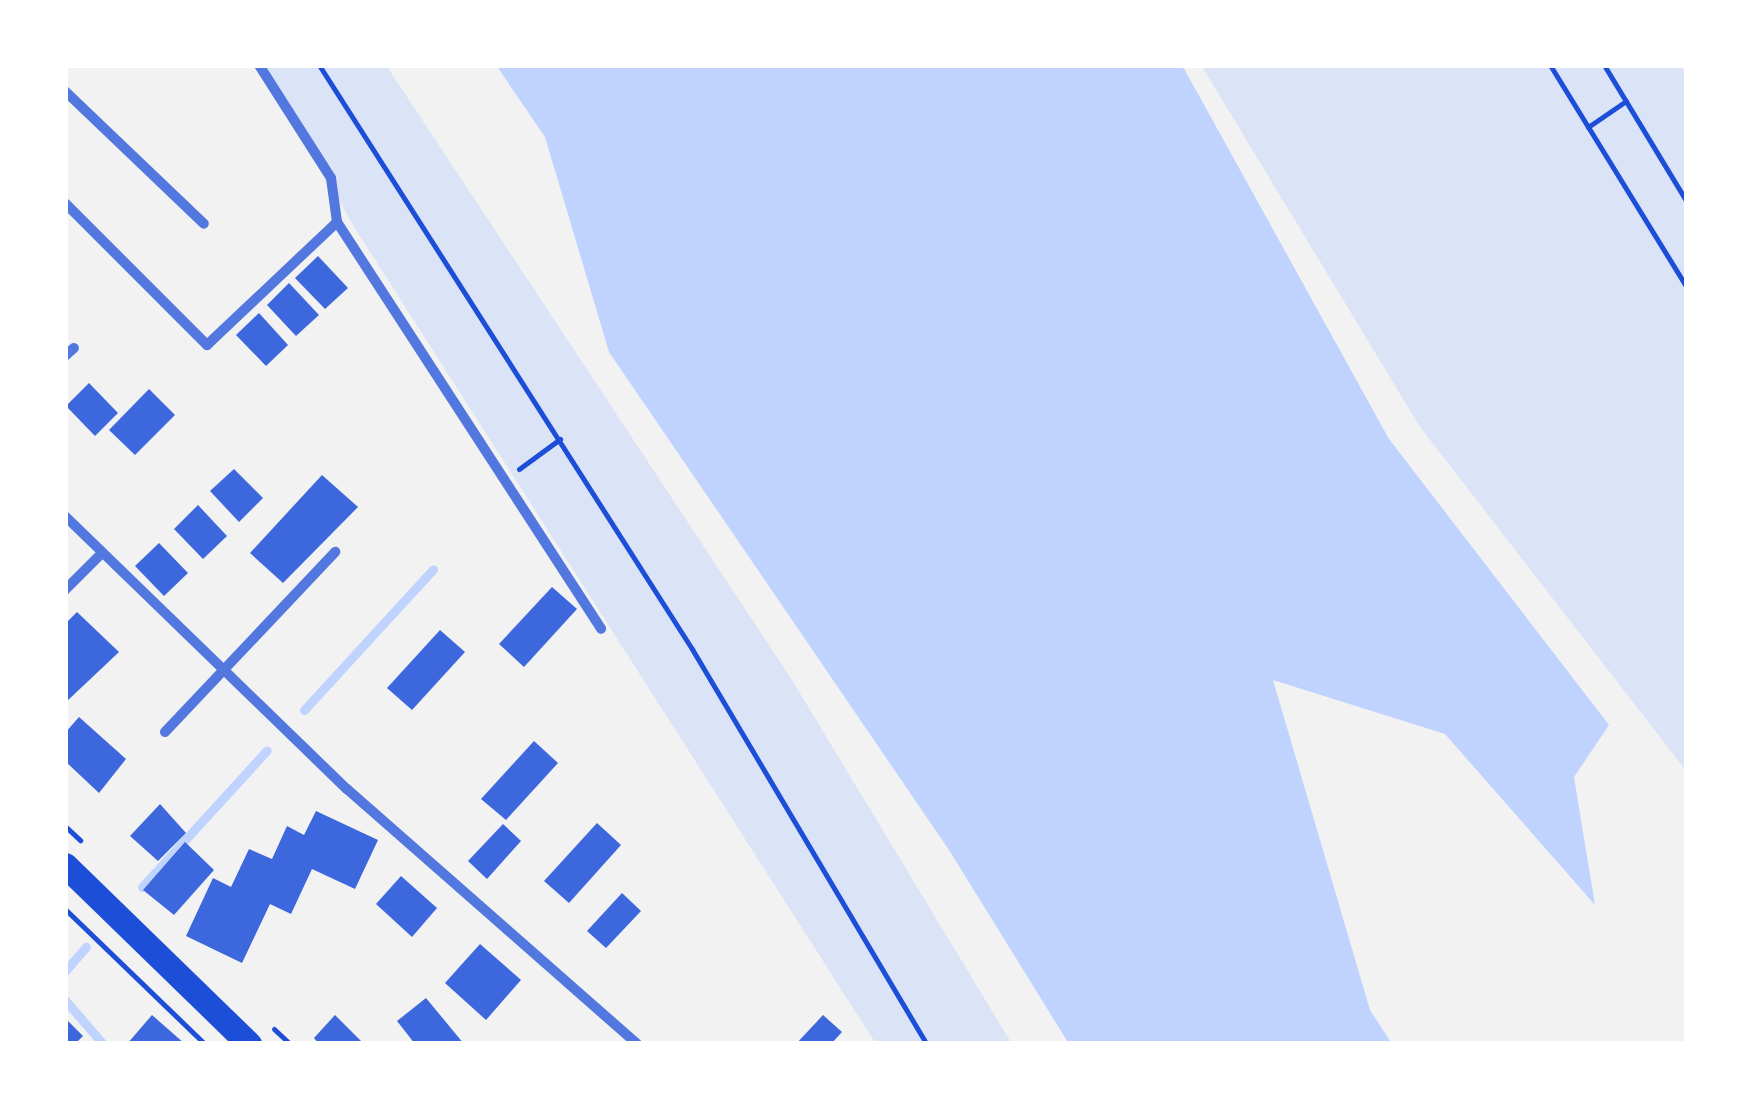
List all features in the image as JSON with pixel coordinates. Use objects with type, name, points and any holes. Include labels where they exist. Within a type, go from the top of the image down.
[{"type":"highway","points":[[65,865],[249,1044]]},
{"type":"street","points":[[258,65],[331,178],[337,222],[500,482],[601,629]]},
{"type":"street","points":[[65,91],[204,224]]},
{"type":"street","points":[[65,203],[207,345],[337,222]]},
{"type":"street","points":[[65,516],[225,671],[637,1044]]},
{"type":"street","points":[[165,732],[335,552]]},
{"type":"street","points":[[65,590],[102,553]]},
{"type":"path","points":[[319,65],[560,439],[927,1044]]},
{"type":"path","points":[[1550,65],[1687,288]]},
{"type":"path","points":[[1604,65],[1687,202]]},
{"type":"path","points":[[1588,126],[1626,101]]},
{"type":"path","points":[[500,482],[560,439]]},
{"type":"path","points":[[65,910],[205,1044]]},
{"type":"shaded area","points":[[261,65],[386,65],[792,680],[1012,1044],[876,1044],[356,230]]},
{"type":"shaded area","points":[[1201,65],[1680,65],[1687,77],[1687,772],[1420,427]]},
{"type":"water","points":[[496,65],[1182,65],[1389,439],[1609,725],[1574,777],[1595,905],[1445,734],[1273,680],[1370,1010],[1392,1044],[1069,1044],[949,850],[609,352],[545,137]]},
{"type":"building","points":[[318,256],[348,288],[325,309],[295,278]]},
{"type":"building","points":[[289,283],[319,315],[296,336],[267,305]]},
{"type":"building","points":[[259,313],[288,345],[266,366],[236,335]]},
{"type":"building","points":[[89,383],[118,413],[95,436],[66,406]]},
{"type":"building","points":[[149,389],[175,415],[135,455],[109,430]]},
{"type":"building","points":[[234,469],[263,498],[239,522],[210,491]]},
{"type":"building","points":[[322,475],[358,507],[283,583],[250,553]]},
{"type":"building","points":[[198,505],[227,536],[203,559],[174,529]]},
{"type":"building","points":[[159,543],[188,573],[164,596],[135,566]]},
{"type":"building","points":[[552,587],[577,609],[524,667],[499,644]]},
{"type":"building","points":[[77,612],[119,652],[65,703],[65,624]]},
{"type":"building","points":[[440,630],[465,652],[412,710],[387,688]]},
{"type":"building","points":[[79,717],[126,759],[99,793],[65,761],[65,733]]},
{"type":"building","points":[[534,741],[558,763],[506,820],[481,799]]},
{"type":"building","points":[[160,804],[186,833],[158,861],[130,836]]},
{"type":"building","points":[[316,811],[378,840],[355,889],[312,869],[291,914],[270,904],[242,963],[186,936],[213,878],[231,887],[249,849],[272,859],[287,826],[304,835]]},
{"type":"building","points":[[597,823],[621,845],[569,903],[544,881]]},
{"type":"building","points":[[503,824],[521,841],[487,879],[468,861]]},
{"type":"building","points":[[185,842],[214,870],[174,915],[143,890]]},
{"type":"building","points":[[401,876],[437,908],[412,937],[376,904]]},
{"type":"building","points":[[622,893],[641,911],[606,948],[587,931]]},
{"type":"building","points":[[480,944],[521,980],[486,1020],[445,983]]},
{"type":"building","points":[[426,998],[464,1044],[415,1044],[397,1021]]},
{"type":"building","points":[[152,1015],[185,1044],[127,1044]]},
{"type":"building","points":[[335,1015],[364,1044],[319,1044],[314,1038]]},
{"type":"building","points":[[823,1015],[842,1032],[831,1044],[796,1044]]},
{"type":"building","points":[[65,1018],[83,1036],[75,1044],[65,1044]]},
{"type":"waterway","points":[[304,710],[433,569]]},
{"type":"waterway","points":[[142,887],[267,750]]},
{"type":"waterway","points":[[65,971],[86,947]]},
{"type":"waterway","points":[[65,1000],[103,1044]]}]
